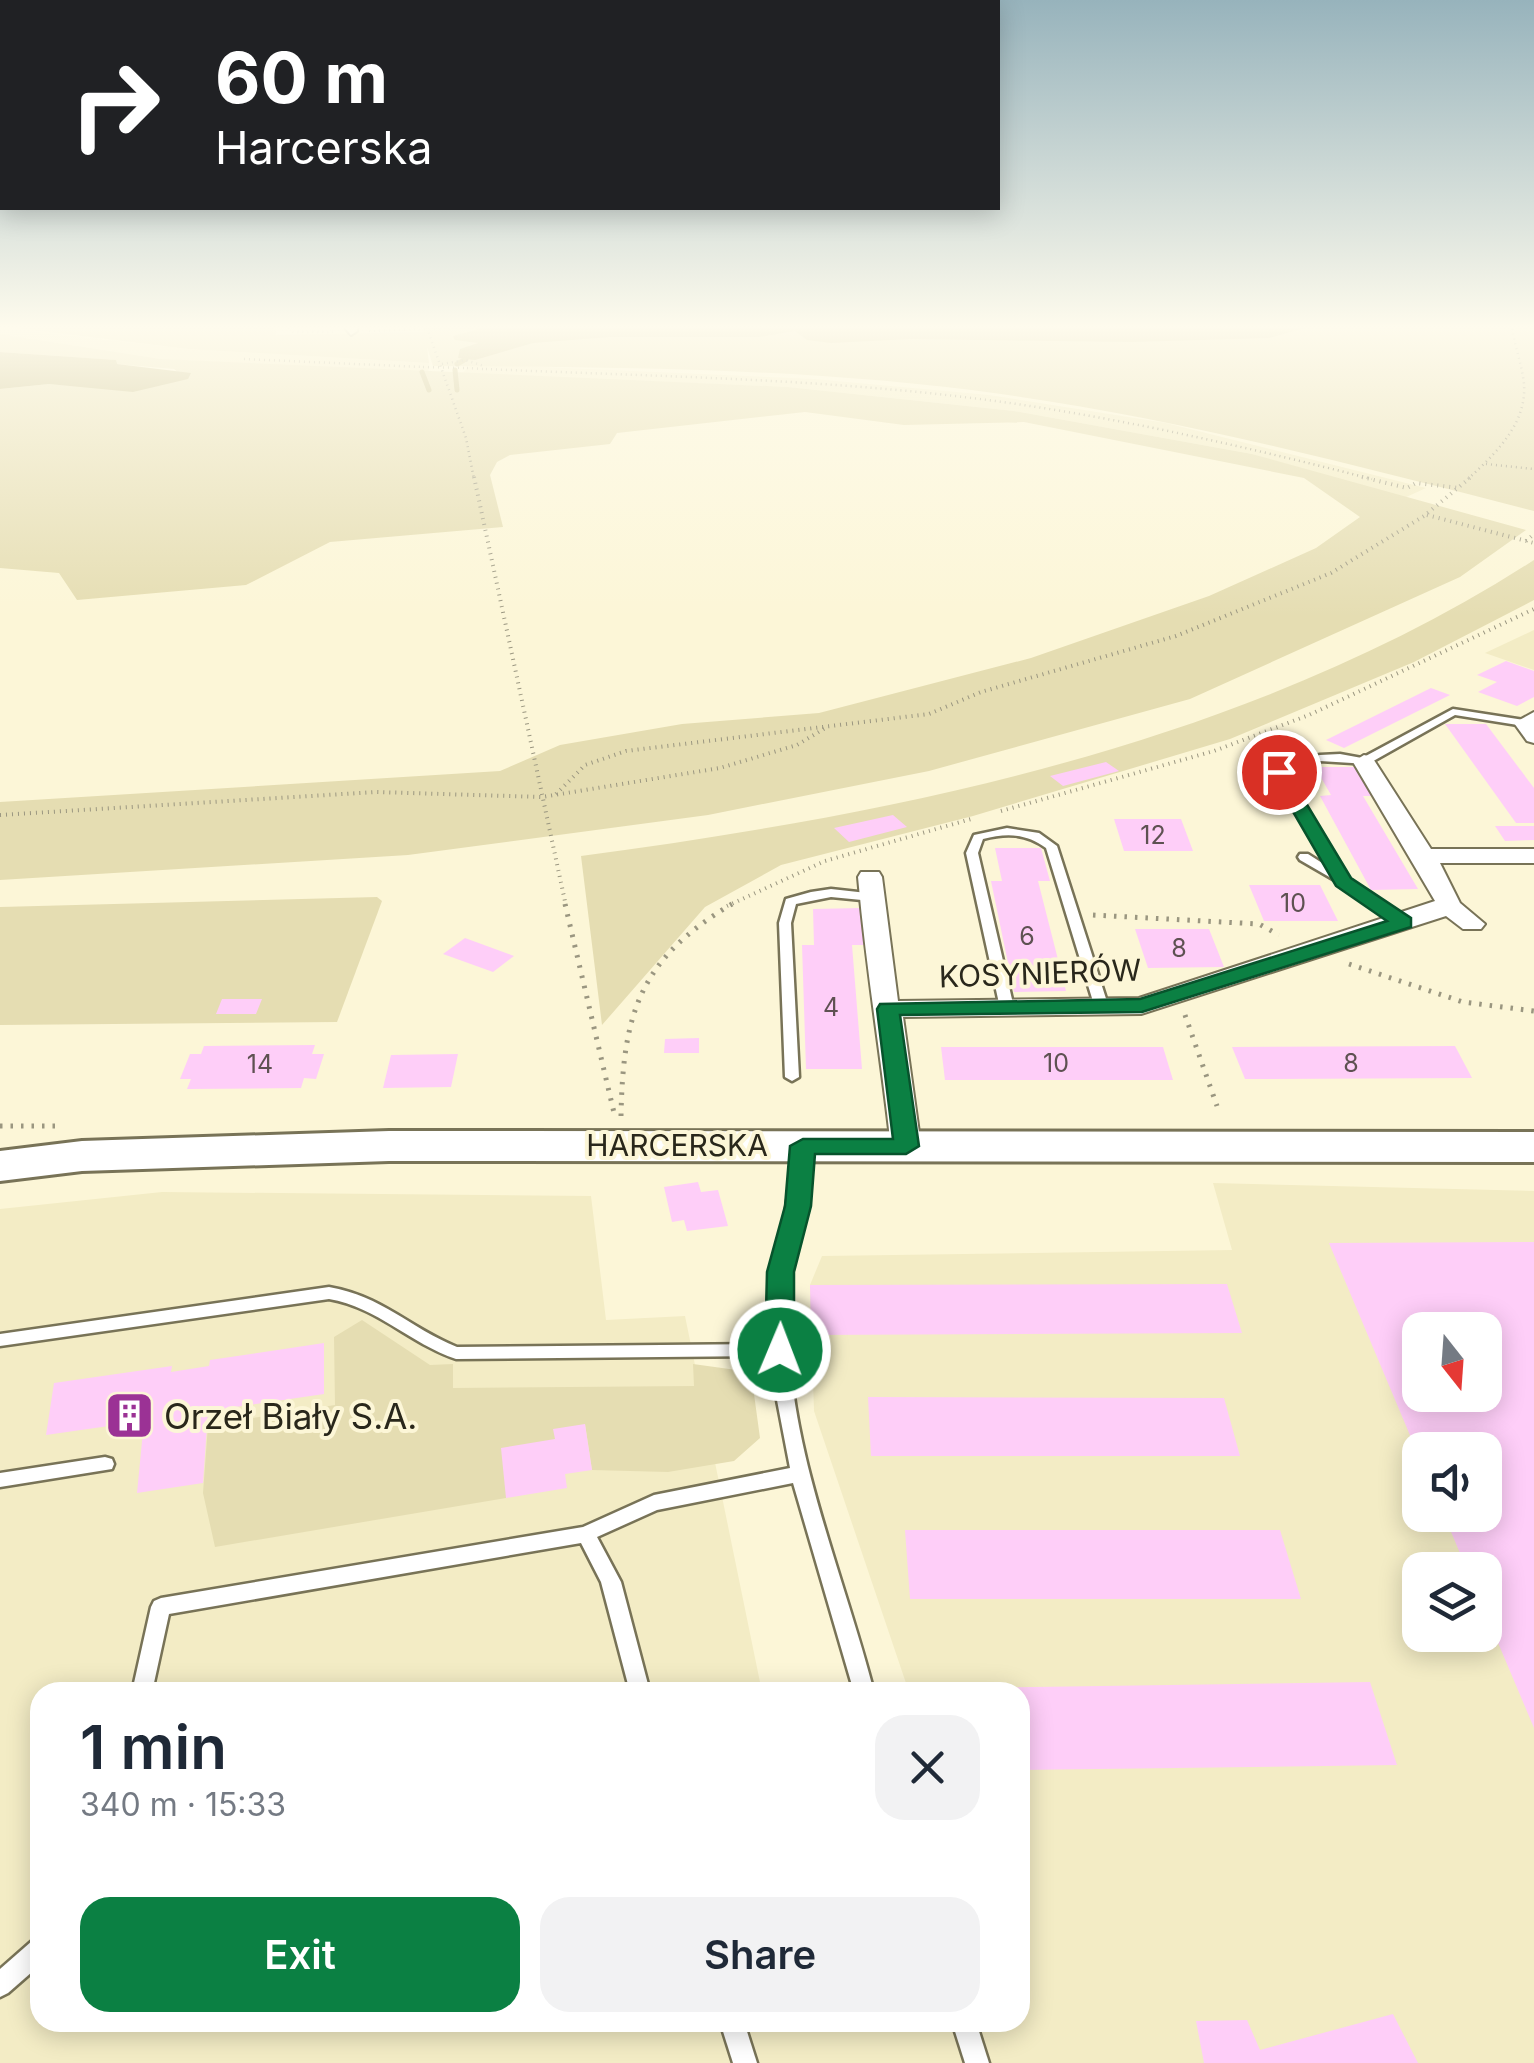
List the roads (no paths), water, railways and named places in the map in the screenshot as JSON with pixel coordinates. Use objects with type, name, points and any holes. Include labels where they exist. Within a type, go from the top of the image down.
[{"type":"main road","name":"HARCERSKA","points":[[0,1166],[82,1156],[621,1144],[803,1146],[903,1127],[1534,1147]]},
{"type":"street","points":[[1364,762],[1424,856],[1448,898],[1447,905],[1472,924]]},
{"type":"street","points":[[1424,856],[1534,856]]},
{"type":"street","points":[[871,887],[903,1127]]},
{"type":"street","name":"KOSYNIERÓW","points":[[888,1009],[1142,1006],[1403,923],[1447,905]]},
{"type":"lane","points":[[1344,882],[1279,772],[1314,756],[1335,754],[1364,762],[1428,722],[1452,712],[1531,726]]},
{"type":"lane","points":[[1007,1008],[972,845],[993,832],[1039,835],[1051,846],[1102,1008]]},
{"type":"lane","points":[[1304,857],[1403,923]]},
{"type":"lane","points":[[792,1077],[785,923],[790,902],[814,893],[871,887]]},
{"type":"lane","points":[[803,1146],[798,1206],[780,1272],[780,1350],[799,1474],[861,1682]]},
{"type":"lane","points":[[0,1340],[328,1293],[365,1299],[437,1347],[456,1353],[780,1350]]},
{"type":"lane","points":[[0,1480],[106,1464]]},
{"type":"lane","points":[[144,1682],[161,1607],[586,1534],[654,1502],[799,1474]]},
{"type":"lane","points":[[586,1534],[611,1582],[637,1682]]},
{"type":"lane","points":[[0,1986],[30,1958]]},
{"type":"lane","points":[[735,2032],[745,2063]]},
{"type":"lane","points":[[967,2032],[977,2063]]},
{"type":"place","name":"Orzeł Biały S.A.","points":[[129,1416]]}]
